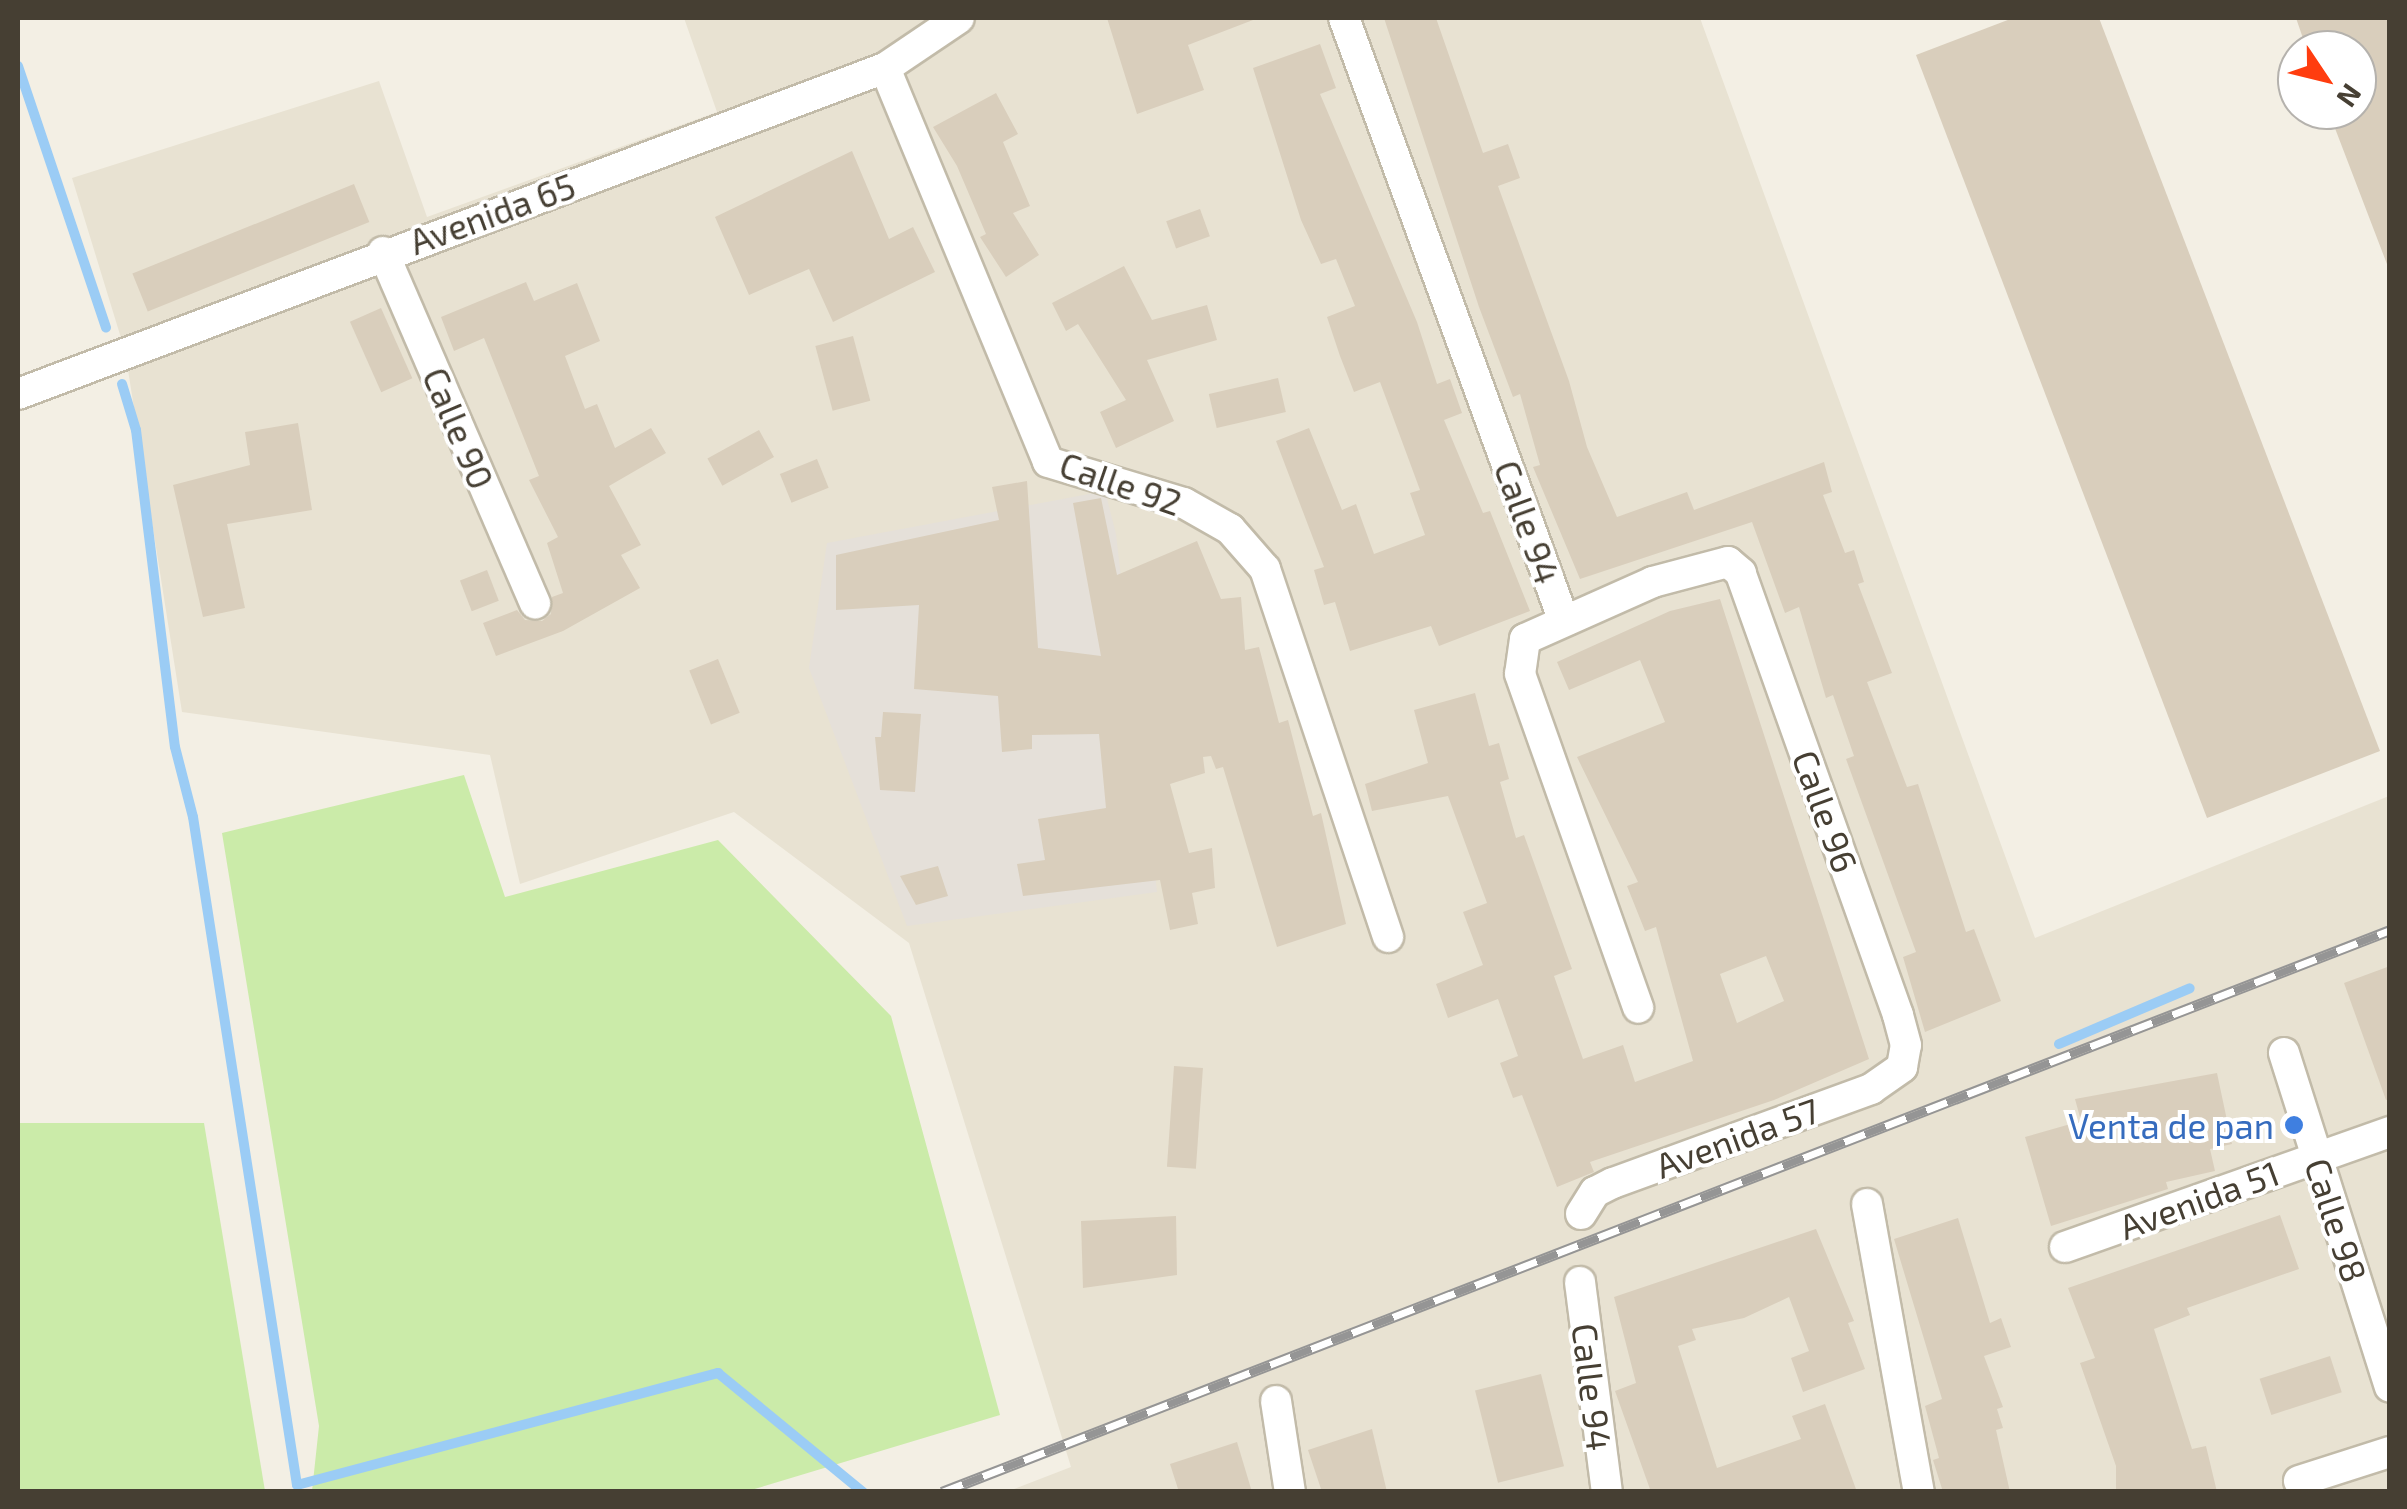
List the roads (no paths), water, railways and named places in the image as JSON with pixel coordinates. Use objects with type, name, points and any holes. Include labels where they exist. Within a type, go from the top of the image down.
[{"type":"street","name":"Avenida 65","points":[[18,394],[383,252],[886,68],[958,18]]},
{"type":"street","name":"Calle 94","points":[[1344,18],[1564,620],[1525,639],[1520,674],[1638,1008]]},
{"type":"street","name":"Calle 92","points":[[886,68],[1048,462],[1184,502],[1230,530],[1265,569],[1388,937]]},
{"type":"street","name":"Calle 90","points":[[383,252],[536,604]]},
{"type":"street","name":"Calle 96","points":[[1564,620],[1653,582],[1728,562],[1741,573],[1898,1016],[1906,1046],[1902,1067]]},
{"type":"street","name":"Calle 98","points":[[2284,1052],[2390,1388]]},
{"type":"street","name":"Avenida 57","points":[[1581,1214],[1595,1192],[1613,1182],[1871,1088],[1902,1067]]},
{"type":"street","name":"Avenida 51","points":[[2066,1247],[2390,1132]]},
{"type":"street","points":[[1868,1204],[1919,1492]]},
{"type":"street","name":"Calle 94","points":[[1580,1282],[1607,1492]]},
{"type":"street","points":[[1276,1401],[1290,1492]]},
{"type":"street","points":[[2298,1481],[2390,1452]]},
{"type":"waterway","points":[[18,66],[106,328]]},
{"type":"waterway","points":[[122,384],[136,430],[175,747],[193,817],[297,1485],[718,1373],[863,1492]]},
{"type":"waterway","points":[[2059,1044],[2190,988]]},
{"type":"railway","points":[[942,1492],[2390,930]]},
{"type":"place","name":"Venta de pan","points":[[2294,1125]]}]
